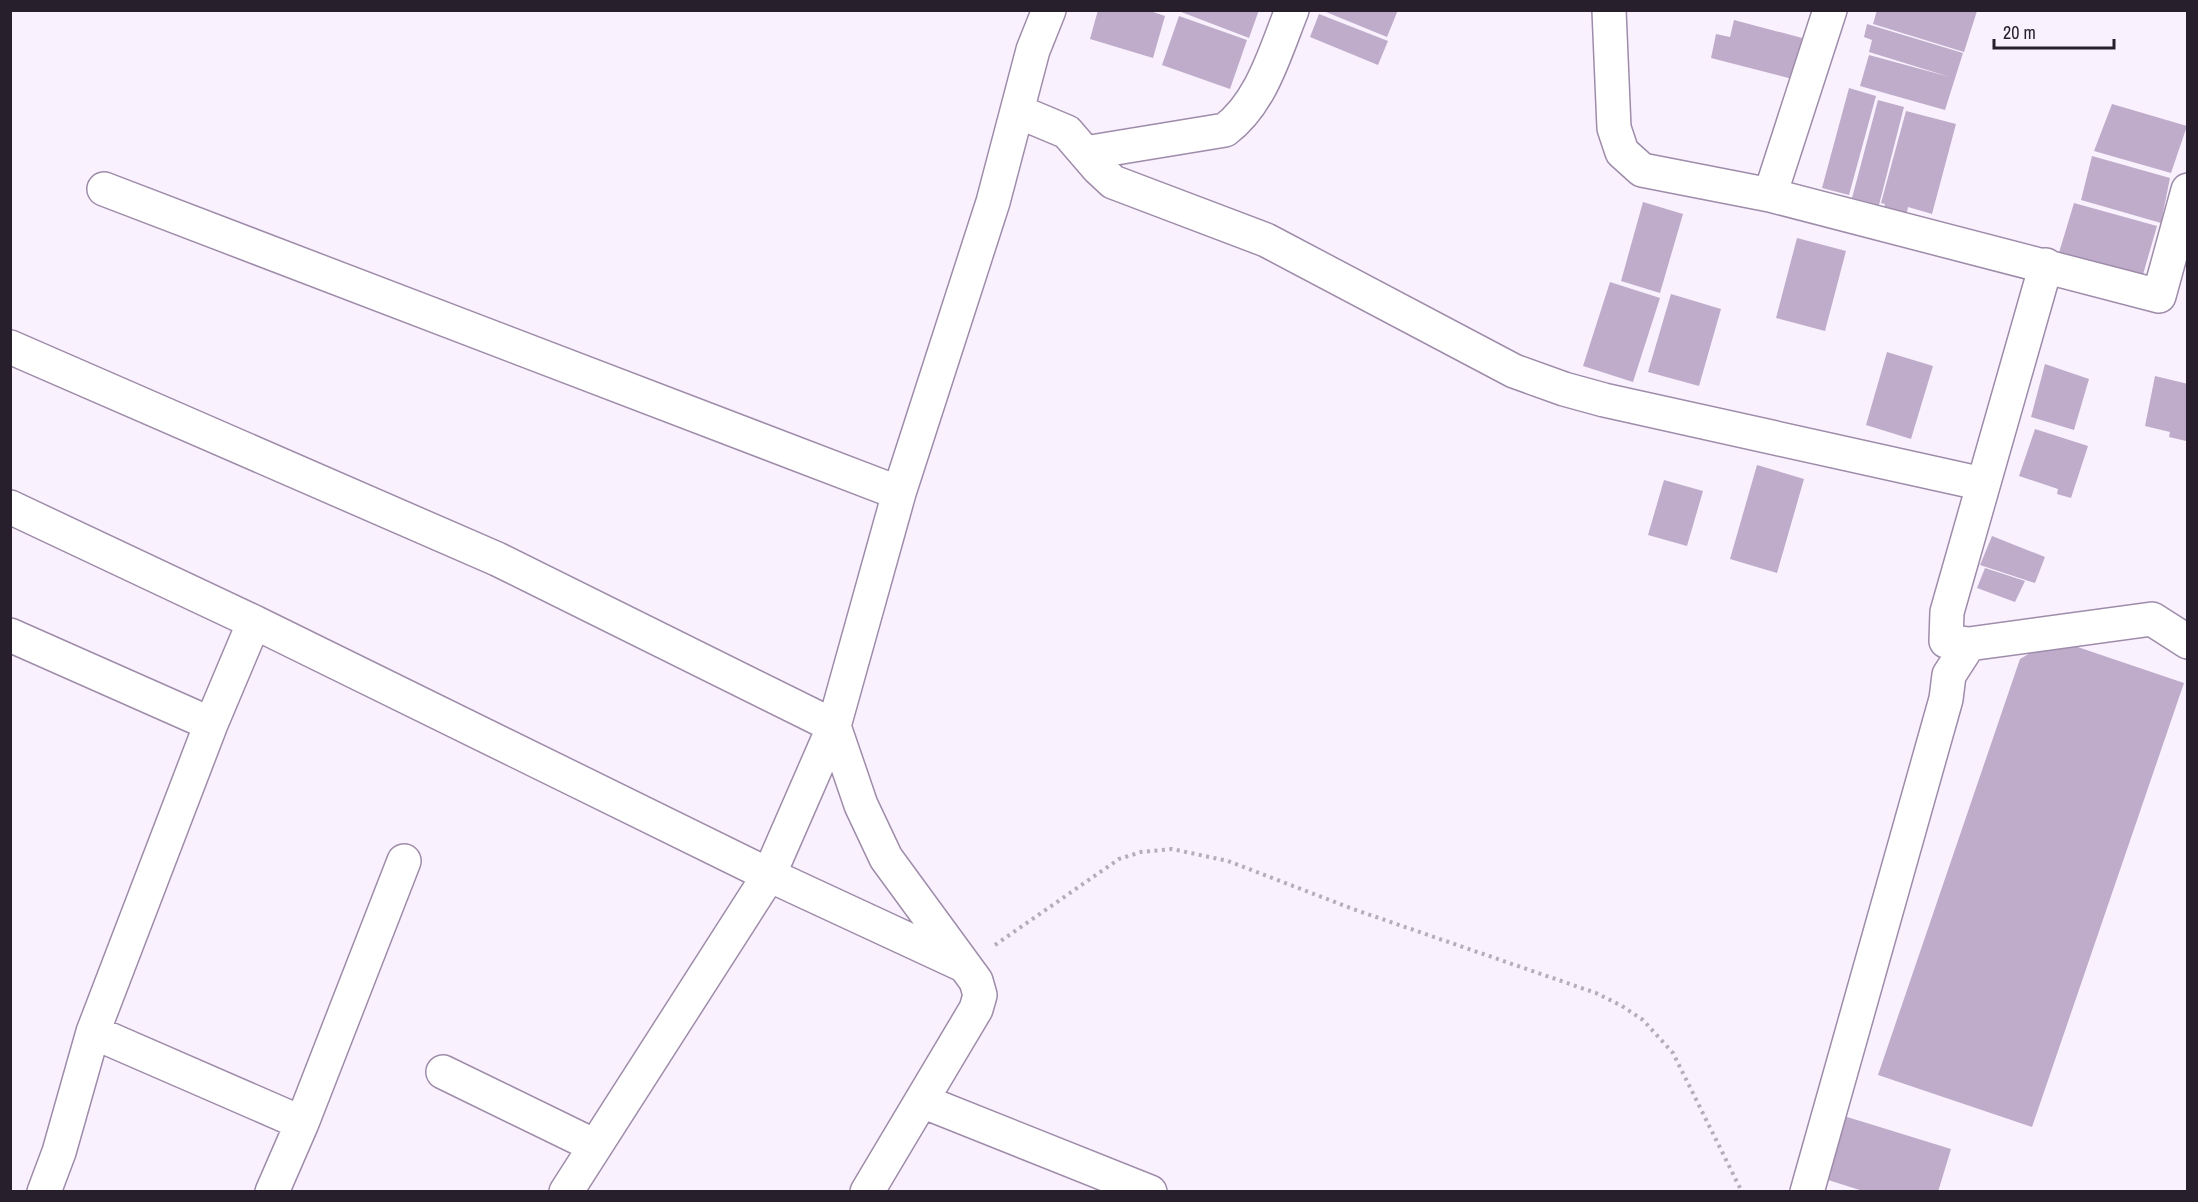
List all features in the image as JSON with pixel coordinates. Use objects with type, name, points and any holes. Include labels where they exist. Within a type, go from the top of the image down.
[{"type":"street","points":[[566,1191],[769,875],[834,726],[899,493],[993,202],[1034,50],[1049,10]]},
{"type":"street","points":[[1085,153],[1225,130],[1238,120],[1260,88],[1292,10]]},
{"type":"street","points":[[1609,10],[1614,128],[1622,152],[1642,170],[1770,195],[2159,296],[2187,190]]},
{"type":"street","points":[[1770,195],[1830,10]]},
{"type":"street","points":[[1017,111],[1067,132],[1113,182],[1266,240],[1514,371],[1604,400],[1983,484]]},
{"type":"street","points":[[104,189],[899,493]]},
{"type":"street","points":[[2046,266],[1947,612],[1946,641],[1969,644],[2152,619],[2187,642]]},
{"type":"street","points":[[10,347],[497,559],[834,726],[861,805],[886,858],[976,981],[980,995],[922,1101],[867,1191]]},
{"type":"street","points":[[10,507],[254,622],[769,875],[964,965]]},
{"type":"street","points":[[44,1191],[59,1152],[93,1032],[211,724],[254,622]]},
{"type":"street","points":[[10,635],[211,724]]},
{"type":"street","points":[[1807,1191],[1946,699],[1949,675],[1969,644]]},
{"type":"street","points":[[272,1191],[302,1123],[404,861]]},
{"type":"street","points":[[93,1032],[302,1123]]},
{"type":"street","points":[[443,1072],[595,1146]]},
{"type":"street","points":[[922,1101],[1150,1191]]},
{"type":"path","points":[[964,965],[1119,859],[1141,852],[1172,849],[1228,861],[1353,909],[1596,993],[1622,1006],[1643,1020],[1673,1053],[1742,1191]]},
{"type":"building","points":[[1098,10],[1147,10],[1165,16],[1153,58],[1090,39]]},
{"type":"building","points":[[1176,10],[1259,10],[1249,38]]},
{"type":"building","points":[[1321,10],[1398,10],[1387,37]]},
{"type":"building","points":[[1877,10],[1977,11],[1964,52],[1873,24]]},
{"type":"building","points":[[1319,14],[1388,41],[1378,65],[1310,37]]},
{"type":"building","points":[[1179,16],[1247,40],[1230,89],[1162,65]]},
{"type":"building","points":[[1734,20],[1806,39],[1796,80],[1711,58],[1716,34],[1730,37]]},
{"type":"building","points":[[1867,24],[1963,53],[1945,110],[1860,86],[1869,55],[1950,77],[1869,52],[1872,40],[1864,37]]},
{"type":"building","points":[[1849,88],[1876,96],[1849,195],[1822,188]]},
{"type":"building","points":[[1878,100],[1904,107],[1879,205],[1852,198]]},
{"type":"building","points":[[2112,104],[2187,126],[2171,173],[2094,151]]},
{"type":"building","points":[[1906,111],[1956,124],[1932,214],[1908,207],[1906,217],[1883,211],[1885,204],[1881,203]]},
{"type":"building","points":[[2092,156],[2170,178],[2161,223],[2081,200]]},
{"type":"building","points":[[1643,202],[1683,214],[1660,293],[1621,281]]},
{"type":"building","points":[[2074,203],[2157,226],[2142,278],[2058,256]]},
{"type":"building","points":[[1797,238],[1846,251],[1825,331],[1776,318]]},
{"type":"building","points":[[1610,282],[1660,298],[1633,382],[1583,366]]},
{"type":"building","points":[[1671,294],[1721,309],[1699,386],[1648,372]]},
{"type":"building","points":[[1887,352],[1933,366],[1911,439],[1866,425]]},
{"type":"building","points":[[2045,364],[2089,379],[2074,430],[2031,417]]},
{"type":"building","points":[[2155,376],[2188,384],[2188,438],[2186,441],[2169,437],[2170,432],[2145,426]]},
{"type":"building","points":[[2035,429],[2088,446],[2071,498],[2057,494],[2058,489],[2019,476]]},
{"type":"building","points":[[1757,465],[1804,479],[1777,573],[1730,559]]},
{"type":"building","points":[[1664,480],[1703,491],[1687,546],[1648,535]]},
{"type":"building","points":[[1992,536],[2045,557],[2035,583],[1980,565]]},
{"type":"building","points":[[1985,568],[2025,581],[2015,602],[1977,588]]},
{"type":"building","points":[[2054,639],[2184,683],[2032,1127],[1878,1075],[2020,659]]},
{"type":"building","points":[[1844,1116],[1951,1149],[1938,1192],[1866,1192],[1825,1179]]}]
